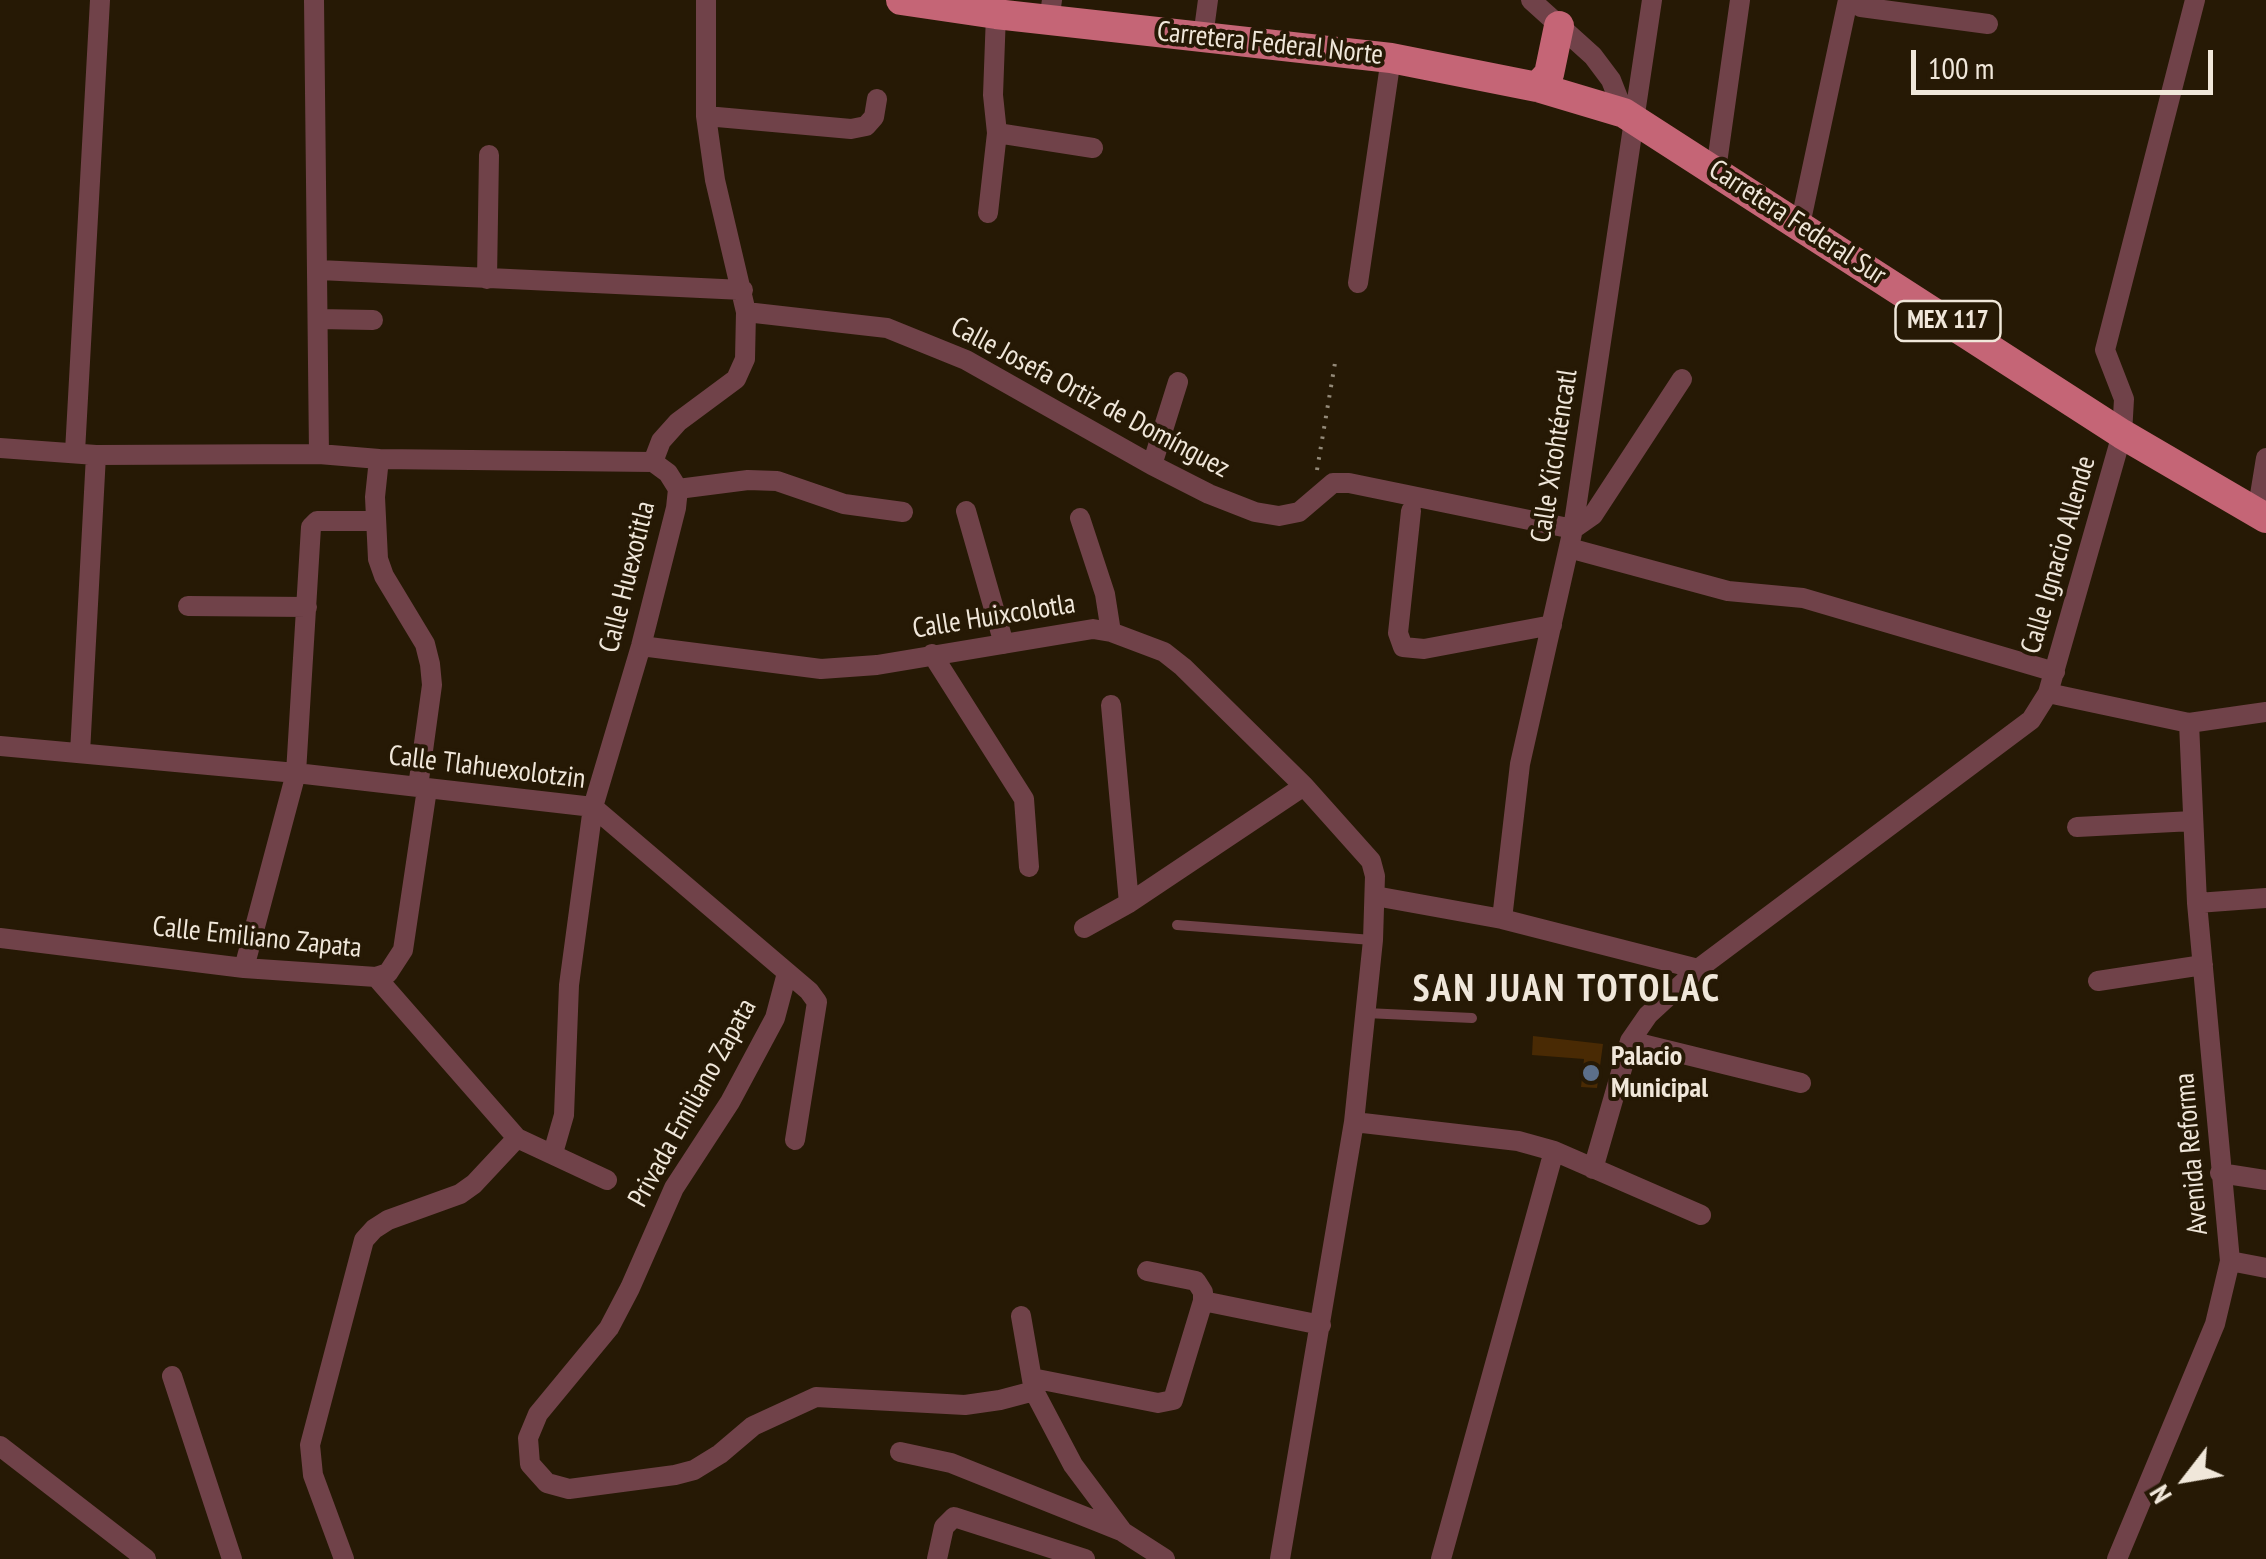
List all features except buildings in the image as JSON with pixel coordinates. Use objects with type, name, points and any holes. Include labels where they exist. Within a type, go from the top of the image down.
[{"type":"main road","name":"Carretera Federal Norte","points":[[901,0],[957,4],[996,14],[1050,10],[1203,37],[1391,58],[1537,87],[1629,115]]},
{"type":"main road","points":[[1537,87],[1549,74],[1559,26]]},
{"type":"main road","name":"Carretera Federal Sur","points":[[1629,115],[2122,434],[2261,516]]},
{"type":"street","points":[[80,753],[100,0]]},
{"type":"street","points":[[314,0],[318,454]]},
{"type":"street","name":"Calle Huexotitla","points":[[553,1152],[564,1115],[569,985],[593,806],[641,646],[676,508],[678,488],[668,473],[653,462],[661,440],[678,422],[736,379],[745,359],[746,312],[714,180],[706,116],[706,0]]},
{"type":"street","points":[[1203,37],[1208,0]]},
{"type":"street","points":[[1531,0],[1593,56],[1629,115]]},
{"type":"street","name":"Calle Xicohténcatl","points":[[1502,918],[1520,764],[1571,539],[1629,115],[1652,0]]},
{"type":"street","points":[[1716,170],[1740,0]]},
{"type":"street","points":[[1800,225],[1849,0],[1861,7],[1988,24]]},
{"type":"street","name":"Calle Ignacio Allende","points":[[1630,1042],[1648,1015],[1698,969],[2031,720],[2051,682],[2122,434],[2124,398],[2105,350],[2195,0]]},
{"type":"street","points":[[988,213],[997,134],[992,94],[996,14]]},
{"type":"street","points":[[1358,283],[1391,58]]},
{"type":"street","points":[[706,116],[851,130],[866,126],[874,117],[877,99]]},
{"type":"street","points":[[997,134],[1093,148]]},
{"type":"street","points":[[487,279],[489,155]]},
{"type":"street","points":[[319,270],[742,290]]},
{"type":"street","name":"Calle Josefa Ortiz de Domínguez","points":[[746,312],[887,328],[966,360],[1152,465],[1255,512],[1279,516],[1298,512],[1324,488]]},
{"type":"street","points":[[319,318],[373,320]]},
{"type":"street","points":[[1571,539],[1606,498],[1682,378]]},
{"type":"street","points":[[1152,465],[1178,382]]},
{"type":"street","points":[[0,448],[86,453],[653,462]]},
{"type":"street","points":[[2261,516],[2266,458]]},
{"type":"street","points":[[376,978],[388,973],[404,950],[432,685],[425,644],[378,559],[379,459]]},
{"type":"street","points":[[678,488],[776,481],[844,504],[903,512]]},
{"type":"street","points":[[1324,488],[1349,482],[1571,539],[1728,591],[1803,598],[2051,682],[2189,723],[2266,712]]},
{"type":"street","points":[[966,510],[1004,644]]},
{"type":"street","points":[[1411,512],[1398,633],[1404,647],[1424,648],[1552,625]]},
{"type":"street","points":[[1080,518],[1105,594],[1111,632]]},
{"type":"street","points":[[244,968],[296,773],[309,533],[314,523],[376,521]]},
{"type":"street","points":[[188,606],[307,608]]},
{"type":"street","name":"Calle Huixcolotla","points":[[641,646],[820,669],[877,665],[1093,629],[1111,632],[1164,652],[1304,786],[1366,854],[1375,886]]},
{"type":"street","points":[[932,654],[1024,799],[1029,868]]},
{"type":"street","points":[[1111,705],[1130,903]]},
{"type":"street","name":"Avenida Reforma","points":[[2117,1559],[2216,1324],[2230,1261],[2197,904],[2189,723]]},
{"type":"street","name":"Calle Tlahuexolotzin","points":[[0,746],[593,806],[809,991],[816,1002],[795,1140]]},
{"type":"street","points":[[1084,928],[1130,903],[1304,786]]},
{"type":"street","points":[[2077,827],[2193,820]]},
{"type":"street","points":[[1280,1559],[1354,1122],[1375,886],[1698,969]]},
{"type":"street","points":[[2197,904],[2266,898]]},
{"type":"street","name":"Calle Emiliano Zapata","points":[[0,938],[244,968],[376,978],[517,1138],[607,1180]]},
{"type":"street","points":[[2098,980],[2203,965]]},
{"type":"street","name":"Privada Emiliano Zapata","points":[[787,973],[775,1018],[730,1102],[674,1188],[609,1328],[538,1414],[528,1438],[530,1464],[547,1483],[569,1489],[675,1475],[694,1470],[720,1454],[753,1426],[816,1397],[965,1404],[1000,1400],[1033,1384]]},
{"type":"street","points":[[1592,1169],[1630,1042],[1800,1083]]},
{"type":"street","points":[[1354,1122],[1518,1141],[1554,1151],[1700,1215]]},
{"type":"street","points":[[344,1559],[314,1475],[310,1445],[364,1240],[388,1220],[460,1194],[517,1138]]},
{"type":"street","points":[[1441,1559],[1554,1151]]},
{"type":"street","points":[[2220,1173],[2266,1180]]},
{"type":"street","points":[[2230,1261],[2266,1268]]},
{"type":"street","points":[[1033,1384],[1158,1403],[1169,1402],[1176,1396],[1203,1301],[1201,1285],[1196,1280],[1148,1271]]},
{"type":"street","points":[[1203,1301],[1321,1325]]},
{"type":"street","points":[[1021,1316],[1033,1384],[1073,1465],[1123,1532]]},
{"type":"street","points":[[172,1376],[232,1559]]},
{"type":"street","points":[[0,1446],[146,1559]]},
{"type":"street","points":[[900,1452],[951,1463],[1123,1532],[1165,1559]]},
{"type":"street","points":[[937,1559],[944,1527],[954,1516],[1084,1559]]},
{"type":"lane","points":[[1177,925],[1373,940]]},
{"type":"lane","points":[[1366,1013],[1472,1018]]},
{"type":"path","points":[[1324,488],[1316,467],[1336,357]]},
{"type":"place","name":"Palacio Municipal","points":[[1591,1073]]},
{"type":"district","name":"SAN JUAN TOTOLAC","points":[[1567,990]]}]
